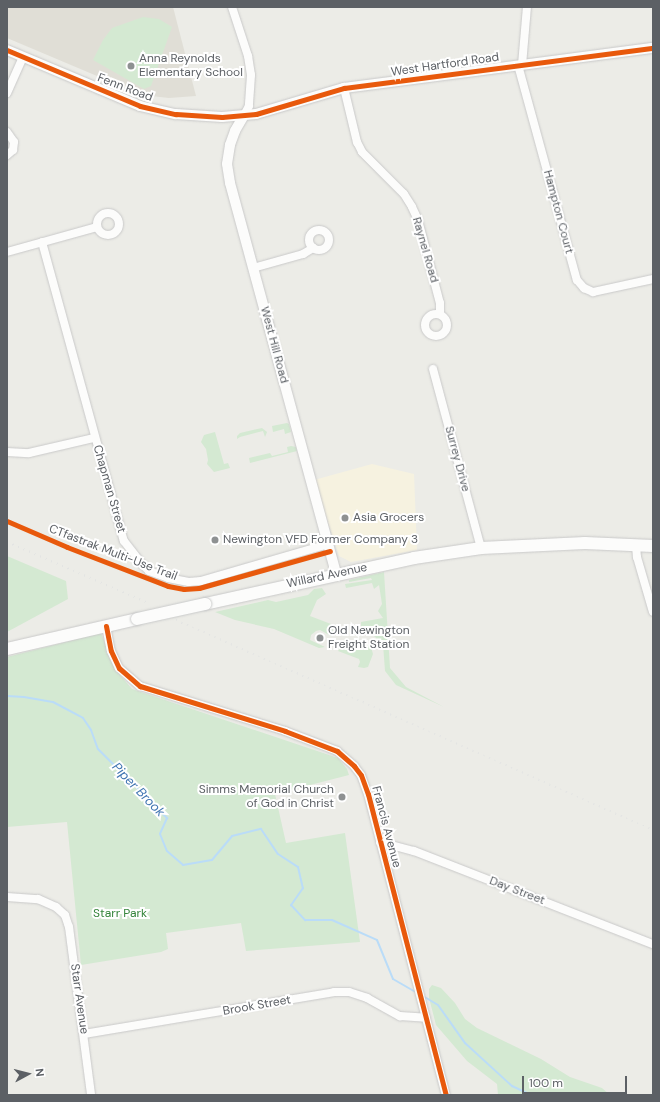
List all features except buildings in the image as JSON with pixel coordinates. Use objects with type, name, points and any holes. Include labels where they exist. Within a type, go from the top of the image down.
[{"type":"main road","name":"Willard Avenue","points":[[7,649],[336,574],[414,558],[481,548],[536,544],[636,544],[653,546]]},
{"type":"street","points":[[232,7],[248,56],[252,75],[250,100],[243,117]]},
{"type":"street","points":[[520,65],[527,7]]},
{"type":"street","name":"West Hartford Road","points":[[243,117],[344,88],[653,48]]},
{"type":"street","name":"Fenn Road","points":[[7,50],[126,101],[151,109],[190,116],[243,117]]},
{"type":"street","points":[[7,93],[23,57]]},
{"type":"street","name":"Hampton Court","points":[[520,65],[576,280],[584,288],[593,292],[653,279]]},
{"type":"street","name":"Raynel Road","points":[[344,88],[357,142],[362,152],[404,194],[418,220],[440,303],[440,314]]},
{"type":"street","name":"West Hill Road","points":[[243,117],[232,139],[227,164],[230,183],[336,574]]},
{"type":"street","points":[[7,132],[13,138],[14,146],[7,155]]},
{"type":"street","points":[[7,252],[97,227]]},
{"type":"street","name":"Chapman Street","points":[[42,242],[94,438],[124,541],[143,565],[156,574],[180,581],[202,581],[328,544]]},
{"type":"street","points":[[253,268],[303,254],[313,248]]},
{"type":"street","name":"Surrey Drive","points":[[433,369],[481,548]]},
{"type":"street","points":[[7,452],[33,453],[94,438]]},
{"type":"street","points":[[636,544],[637,557],[653,612]]},
{"type":"street","name":"Francis Avenue","points":[[106,626],[111,651],[119,668],[140,686],[285,731],[337,751],[345,757],[360,775],[368,794],[446,1095]]},
{"type":"street","name":"Day Street","points":[[380,842],[414,851],[653,944]]},
{"type":"street","name":"Starr Avenue","points":[[7,897],[38,899],[56,907],[65,915],[69,927],[91,1095]]},
{"type":"street","name":"Brook Street","points":[[84,1034],[334,992],[348,992],[368,998],[400,1016],[426,1018]]},
{"type":"shaded area","name":"Anna Reynolds Elementary School","points":[[7,7],[173,7],[196,96],[169,98],[142,95],[7,38]]},
{"type":"shaded area","points":[[372,464],[414,474],[417,550],[351,562],[339,556],[314,480]]},
{"type":"green space","points":[[143,17],[159,19],[172,27],[151,86],[144,89],[93,60],[103,40],[112,28]]},
{"type":"green space","points":[[287,423],[289,424],[291,432],[285,434],[284,429],[273,432],[272,426]]},
{"type":"green space","points":[[262,428],[267,432],[265,437],[263,431],[237,439],[237,436],[240,433]]},
{"type":"green space","points":[[215,432],[224,464],[228,463],[230,468],[214,472],[207,464],[208,460],[206,449],[201,442],[204,435]]},
{"type":"green space","points":[[287,447],[296,447],[297,451],[250,463],[249,458],[270,453],[272,456],[288,452]]},
{"type":"green space","points":[[7,556],[66,581],[68,599],[7,632]]},
{"type":"green space","points":[[384,572],[390,668],[406,687],[444,707],[396,685],[385,671],[383,644],[374,636],[375,634],[361,627],[361,622],[383,618],[378,611],[382,604],[379,585],[374,589],[372,583],[346,588],[345,584],[372,580],[371,578],[349,582],[349,580]]},
{"type":"green space","points":[[322,588],[326,594],[317,600],[310,616],[331,624],[333,632],[331,636],[320,630],[316,631],[311,635],[310,640],[325,647],[319,648],[274,629],[235,620],[215,612],[268,600],[276,602],[308,595],[314,589]]},
{"type":"green space","name":"Starr Park","points":[[101,633],[115,669],[132,689],[338,758],[347,769],[349,775],[275,794],[286,843],[345,833],[360,942],[246,951],[241,923],[166,933],[168,949],[161,952],[81,965],[67,822],[7,827],[7,657]]},
{"type":"green space","points":[[341,643],[351,647],[353,644],[362,647],[364,643],[371,647],[373,654],[368,667],[358,667],[360,662],[359,659],[338,651],[341,647]]},
{"type":"green space","points":[[432,985],[441,988],[455,1003],[465,1019],[477,1028],[541,1059],[570,1077],[602,1088],[610,1095],[498,1095],[497,1084],[467,1061],[436,1025],[429,998],[429,989]]},
{"type":"waterway","name":"Piper Brook","points":[[7,696],[24,697],[53,702],[83,718],[91,730],[98,749],[167,818],[160,834],[167,851],[183,865],[212,860],[232,836],[261,829],[278,854],[298,867],[303,888],[291,905],[305,920],[332,920],[377,940],[393,979],[417,993]]},
{"type":"waterway","name":"Piper Brook","points":[[423,996],[438,1005],[465,1043],[512,1086],[531,1095]]},
{"type":"railway","points":[[7,542],[148,603]]},
{"type":"railway","points":[[176,620],[653,830]]},
{"type":"cycle path","points":[[7,50],[140,106],[176,114],[222,117],[256,114],[344,88],[653,48]]},
{"type":"cycle path","name":"CTfastrak Multi-Use Trail","points":[[7,521],[67,547],[168,586],[184,589],[199,588],[330,551]]},
{"type":"cycle path","points":[[106,626],[111,651],[119,668],[140,686],[285,731],[337,751],[354,766],[361,775],[368,794],[446,1095]]},
{"type":"place","name":"Anna Reynolds Elementary School","points":[[131,66]]},
{"type":"place","name":"Asia Grocers","points":[[345,518]]},
{"type":"place","name":"Newington VFD Former Company 3","points":[[215,540]]},
{"type":"place","name":"Old Newington Freight Station","points":[[320,638]]},
{"type":"place","name":"Simms Memorial Church of God in Christ","points":[[342,797]]}]
